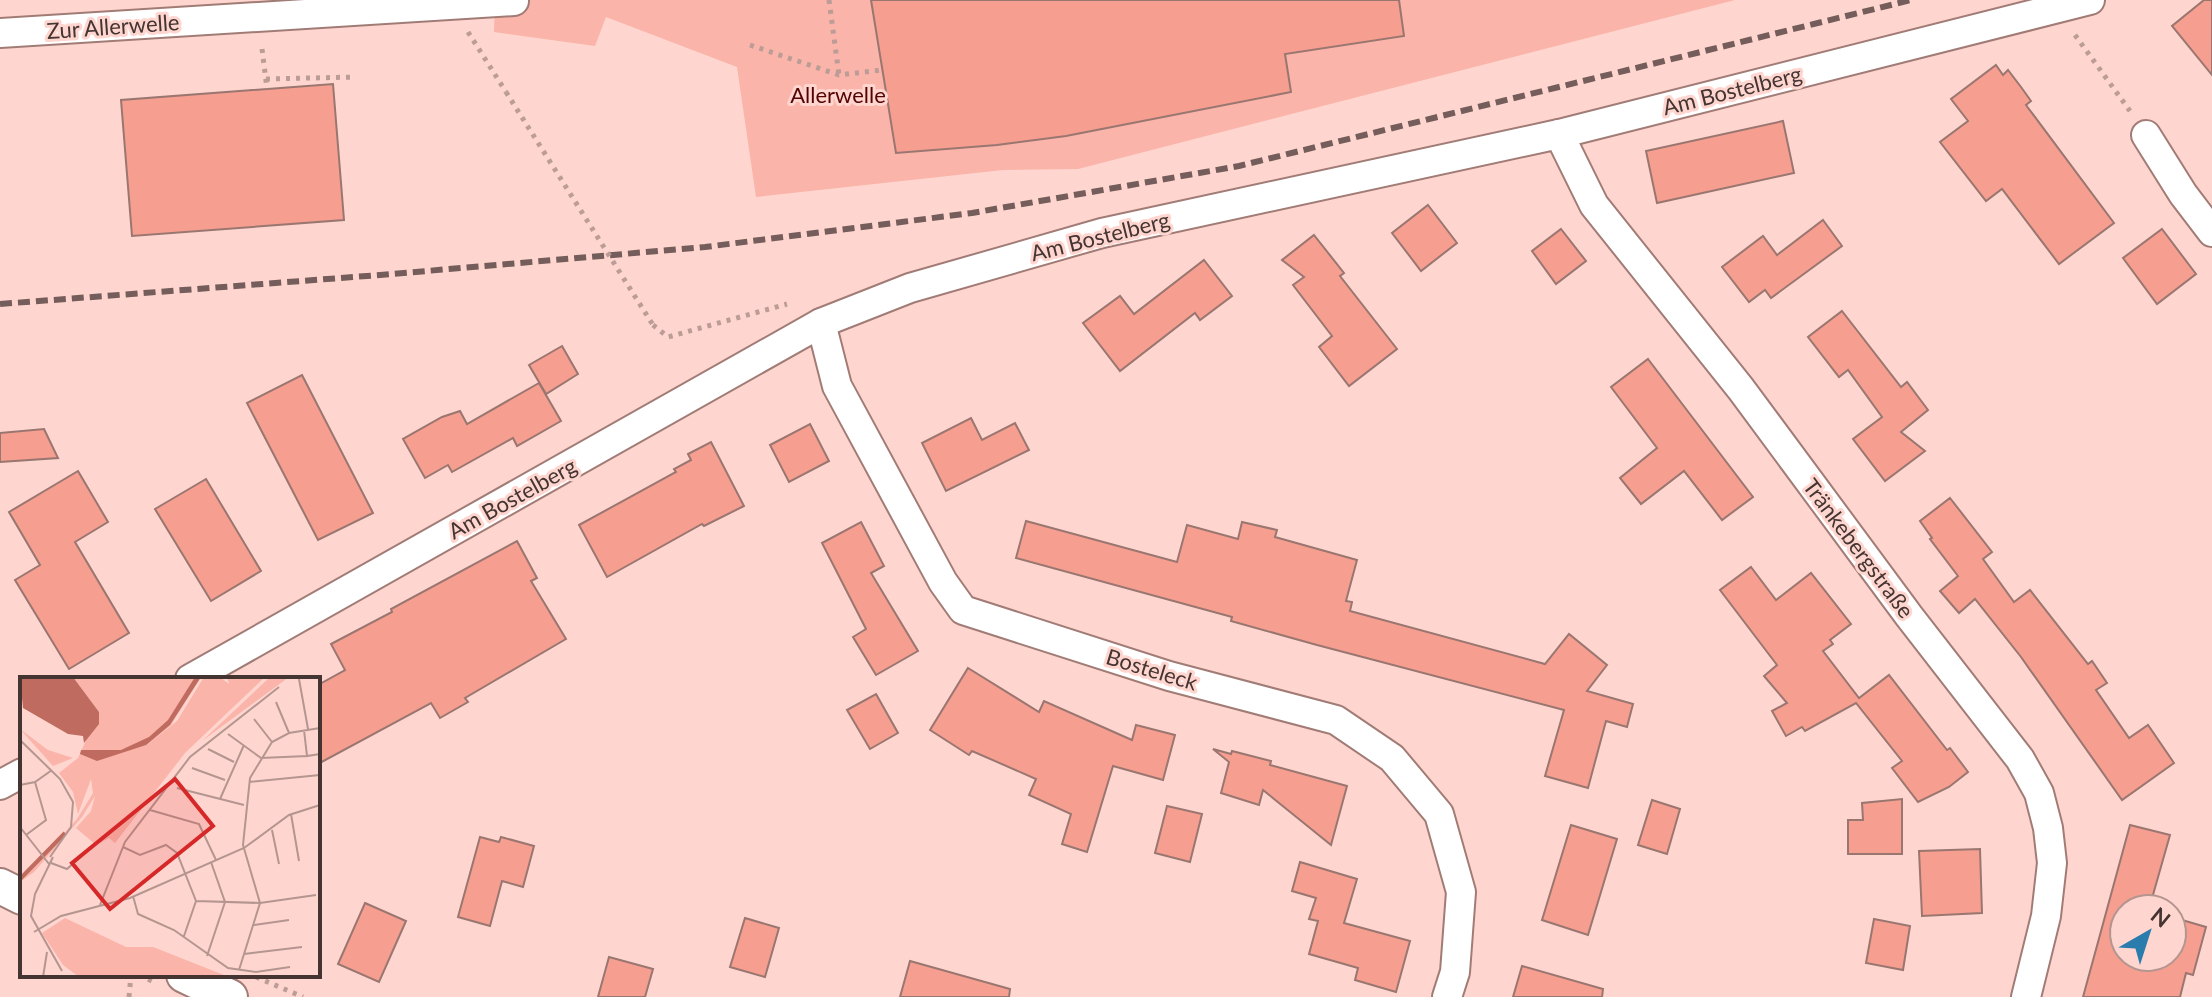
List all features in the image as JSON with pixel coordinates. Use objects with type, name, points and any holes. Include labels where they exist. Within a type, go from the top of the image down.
[{"type":"street","name":"Am Bostelberg","points":[[194,677],[821,323],[910,288],[1102,233],[1559,134],[2090,0]]},
{"type":"street","name":"Zur Allerwelle","points":[[0,33],[514,1]]},
{"type":"street","name":"Tränkebergstraße","points":[[1559,134],[1594,205],[1741,389],[2027,770],[2039,793],[2048,828],[2052,863],[2046,916],[2026,997]]},
{"type":"street","points":[[2146,135],[2183,194],[2212,232]]},
{"type":"street","name":"Bosteleck","points":[[821,323],[837,386],[943,582],[963,610],[1169,676],[1336,720],[1392,758],[1439,814],[1461,892],[1455,972],[1447,997]]},
{"type":"street","points":[[0,785],[20,774]]},
{"type":"street","points":[[0,886],[20,896]]},
{"type":"street","points":[[188,977],[230,997]]},
{"type":"path","points":[[829,0],[839,75]]},
{"type":"path","points":[[465,4],[468,33],[653,325],[668,337],[803,298],[821,323]]},
{"type":"path","points":[[2057,10],[2146,135]]},
{"type":"path","points":[[750,45],[839,75],[882,70]]},
{"type":"path","points":[[262,49],[267,89]]},
{"type":"path","points":[[266,79],[356,77]]},
{"type":"path","points":[[129,997],[131,977]]},
{"type":"path","points":[[256,977],[303,997]]},
{"type":"green space","name":"Allerwelle","points":[[495,0],[1735,0],[1078,169],[1003,170],[756,197],[737,67],[606,17],[595,46],[494,32]]},
{"type":"building","points":[[871,0],[1399,0],[1404,36],[1285,54],[1291,92],[1066,136],[896,153]]},
{"type":"building","points":[[2204,0],[2212,0],[2212,75],[2172,26]]},
{"type":"building","points":[[1996,65],[2003,75],[2008,70],[2021,87],[2031,101],[2026,105],[2114,223],[2059,264],[2002,189],[1986,201],[1940,142],[1968,121],[1951,99]]},
{"type":"building","points":[[333,84],[344,220],[132,236],[121,100]]},
{"type":"building","points":[[1783,121],[1794,173],[1657,203],[1646,151]]},
{"type":"building","points":[[1428,205],[1457,243],[1421,271],[1392,233]]},
{"type":"building","points":[[1823,220],[1842,246],[1771,298],[1765,290],[1749,302],[1722,267],[1763,236],[1777,255]]},
{"type":"building","points":[[1561,229],[1586,261],[1556,284],[1532,251]]},
{"type":"building","points":[[2162,229],[2196,274],[2157,304],[2123,258]]},
{"type":"building","points":[[1314,235],[1344,273],[1340,276],[1397,349],[1349,386],[1319,347],[1332,336],[1293,285],[1304,277],[1282,260]]},
{"type":"building","points":[[1204,260],[1232,296],[1200,320],[1195,313],[1120,371],[1083,323],[1120,296],[1134,314]]},
{"type":"building","points":[[1842,311],[1901,387],[1907,382],[1928,410],[1901,432],[1925,451],[1885,481],[1853,439],[1882,417],[1848,370],[1839,377],[1808,337]]},
{"type":"building","points":[[562,346],[578,374],[546,394],[529,365]]},
{"type":"building","points":[[1648,359],[1753,497],[1722,520],[1684,471],[1641,504],[1620,478],[1657,448],[1611,387]]},
{"type":"building","points":[[302,375],[373,513],[318,540],[247,403]]},
{"type":"building","points":[[539,383],[561,421],[517,446],[513,438],[452,472],[448,465],[425,478],[403,439],[442,417],[460,411],[467,424]]},
{"type":"building","points":[[971,418],[982,440],[1015,423],[1029,450],[946,491],[922,443]]},
{"type":"building","points":[[810,424],[829,461],[789,482],[770,445]]},
{"type":"building","points":[[44,429],[58,458],[0,462],[0,433]]},
{"type":"building","points":[[711,442],[744,506],[704,526],[702,524],[607,577],[579,525],[676,472],[674,469],[691,460],[688,454]]},
{"type":"building","points":[[78,471],[108,522],[75,542],[129,633],[69,669],[15,580],[40,565],[9,512]]},
{"type":"building","points":[[206,479],[261,571],[211,601],[155,509]]},
{"type":"building","points":[[1950,498],[1992,552],[1983,559],[2014,602],[2030,590],[2088,664],[2092,661],[2107,683],[2096,690],[2129,738],[2148,725],[2174,763],[2122,800],[2021,657],[1975,599],[1959,613],[1940,591],[1958,576],[1920,521]]},
{"type":"building","points":[[1026,521],[1177,562],[1187,525],[1238,539],[1242,522],[1277,530],[1275,537],[1357,560],[1346,601],[1352,602],[1350,611],[1545,664],[1569,634],[1607,665],[1587,691],[1633,704],[1627,727],[1606,721],[1588,788],[1545,776],[1564,710],[1317,645],[1231,621],[1232,617],[1016,558]]},
{"type":"building","points":[[861,522],[884,566],[871,573],[918,651],[876,675],[853,637],[866,629],[822,543]]},
{"type":"building","points":[[517,541],[537,578],[531,581],[566,639],[465,698],[468,702],[440,718],[431,703],[320,763],[320,684],[345,670],[331,644],[392,612],[391,609]]},
{"type":"building","points":[[1751,567],[1776,600],[1811,573],[1851,624],[1830,640],[1833,644],[1823,651],[1859,698],[1889,675],[1968,772],[1949,787],[1918,802],[1892,768],[1902,761],[1856,703],[1805,731],[1802,727],[1786,736],[1772,711],[1787,703],[1764,676],[1777,665],[1720,590]]},
{"type":"building","points":[[968,668],[1039,712],[1044,701],[1132,740],[1136,725],[1175,735],[1163,780],[1113,766],[1087,852],[1062,844],[1071,814],[1029,795],[1036,779],[972,751],[969,755],[930,730]]},
{"type":"building","points":[[876,694],[898,733],[870,749],[847,710]]},
{"type":"building","points":[[1213,749],[1271,761],[1270,765],[1347,786],[1331,845],[1263,790],[1259,805],[1221,793],[1229,762]]},
{"type":"building","points":[[1902,799],[1902,854],[1848,854],[1848,820],[1863,820],[1862,803]]},
{"type":"building","points":[[1652,800],[1680,809],[1667,854],[1638,845]]},
{"type":"building","points":[[1167,806],[1202,814],[1190,862],[1155,853]]},
{"type":"building","points":[[1571,825],[1617,839],[1588,935],[1542,920]]},
{"type":"building","points":[[2130,825],[2170,835],[2154,893],[2111,893]]},
{"type":"building","points":[[480,837],[499,842],[501,837],[534,846],[523,887],[502,881],[490,926],[458,917]]},
{"type":"building","points":[[1980,849],[1982,913],[1922,916],[1919,851]]},
{"type":"building","points":[[1300,862],[1357,879],[1344,923],[1410,941],[1396,992],[1355,980],[1358,968],[1309,954],[1318,921],[1309,919],[1316,898],[1292,891]]},
{"type":"building","points":[[365,903],[406,921],[379,982],[338,964]]},
{"type":"building","points":[[2108,906],[2108,973],[2186,973],[2180,997],[2083,997]]},
{"type":"building","points":[[745,918],[779,928],[765,977],[730,967]]},
{"type":"building","points":[[1874,919],[1910,926],[1903,970],[1866,963]]},
{"type":"building","points":[[2188,922],[2206,927],[2193,975],[2186,973]]},
{"type":"building","points":[[609,957],[653,969],[645,997],[598,997]]},
{"type":"building","points":[[910,961],[1010,989],[1009,997],[900,997]]},
{"type":"building","points":[[1522,966],[1603,989],[1602,997],[1513,997]]},
{"type":"railway","points":[[0,304],[705,247],[972,213],[1239,166],[1911,0]]}]
